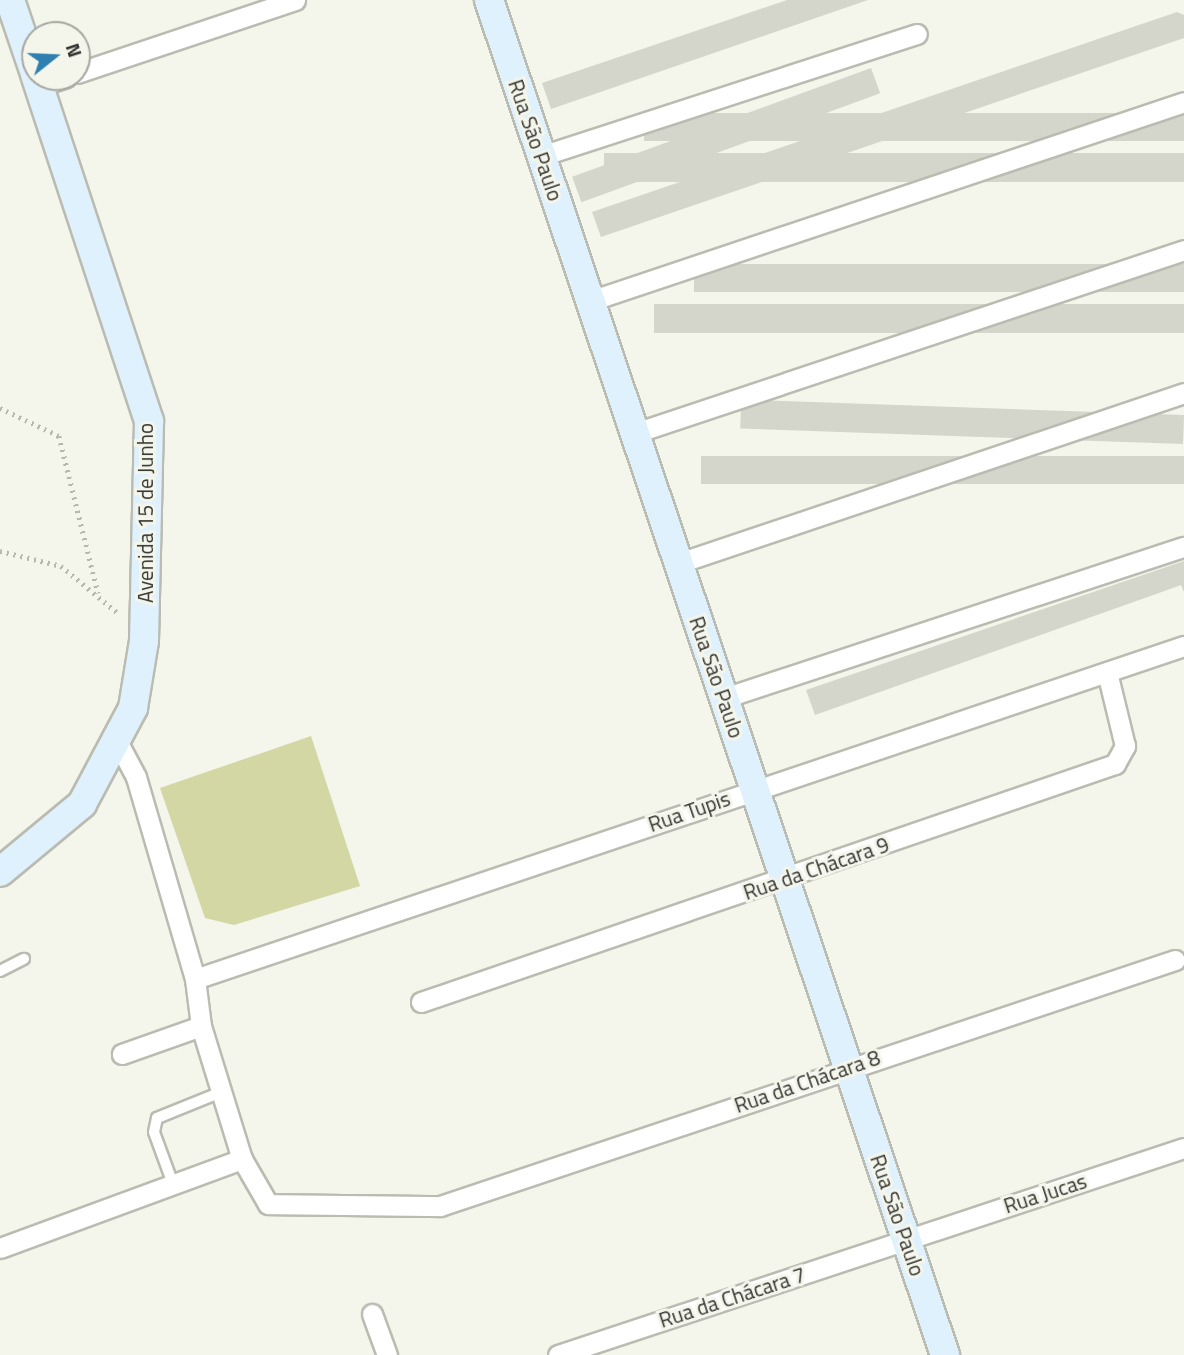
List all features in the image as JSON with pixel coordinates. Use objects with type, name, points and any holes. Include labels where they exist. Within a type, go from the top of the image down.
[{"type":"street","name":"Avenida 15 de Junho","points":[[10,0],[21,32]]},
{"type":"street","points":[[91,68],[295,0]]},
{"type":"street","name":"Rua São Paulo","points":[[489,0],[946,1355]]},
{"type":"street","points":[[541,156],[917,34]]},
{"type":"street","name":"Avenida 15 de Junho","points":[[0,872],[82,804],[118,743],[133,708],[144,641],[149,421],[41,91]]},
{"type":"street","points":[[590,300],[1184,102]]},
{"type":"street","points":[[635,433],[1184,250]]},
{"type":"street","points":[[679,563],[1184,393]]},
{"type":"street","points":[[724,698],[1184,547]]},
{"type":"street","name":"Rua Tupis","points":[[195,979],[1184,646]]},
{"type":"street","name":"Rua da Chácara 9","points":[[421,1002],[1115,764],[1125,746],[1107,672]]},
{"type":"street","points":[[0,1248],[242,1159],[201,1026],[195,979],[136,777],[118,743]]},
{"type":"street","name":"Rua da Chácara 8","points":[[242,1159],[273,1207],[440,1206],[848,1067],[1175,960]]},
{"type":"street","points":[[122,1054],[201,1026]]},
{"type":"street","name":"Rua Jucas","points":[[906,1239],[1184,1148]]},
{"type":"street","name":"Rua da Chácara 7","points":[[558,1355],[906,1239]]},
{"type":"street","points":[[372,1314],[387,1355]]},
{"type":"lane","points":[[0,971],[24,959]]},
{"type":"lane","points":[[173,1184],[154,1132],[157,1118],[221,1092]]},
{"type":"path","points":[[0,408],[58,436],[98,593]]},
{"type":"path","points":[[0,551],[61,566],[98,593],[144,641]]},
{"type":"green space","points":[[311,736],[360,886],[234,925],[205,918],[160,788]]},
{"type":"building","points":[[787,0],[868,0],[551,109],[542,83]]},
{"type":"building","points":[[1177,12],[1184,15],[1184,38],[601,237],[592,212]]},
{"type":"building","points":[[871,68],[880,93],[581,202],[572,177]]},
{"type":"building","points":[[644,113],[1184,113],[1184,141],[644,141]]},
{"type":"building","points":[[604,153],[1184,153],[1184,182],[604,182]]},
{"type":"building","points":[[694,264],[1184,264],[1184,292],[694,292]]},
{"type":"building","points":[[654,304],[1184,304],[1184,333],[654,333]]},
{"type":"building","points":[[741,400],[1184,415],[1183,444],[740,429]]},
{"type":"building","points":[[701,456],[1184,456],[1184,484],[701,484]]},
{"type":"building","points":[[1184,561],[1184,592],[1181,585],[815,715],[806,690]]}]
